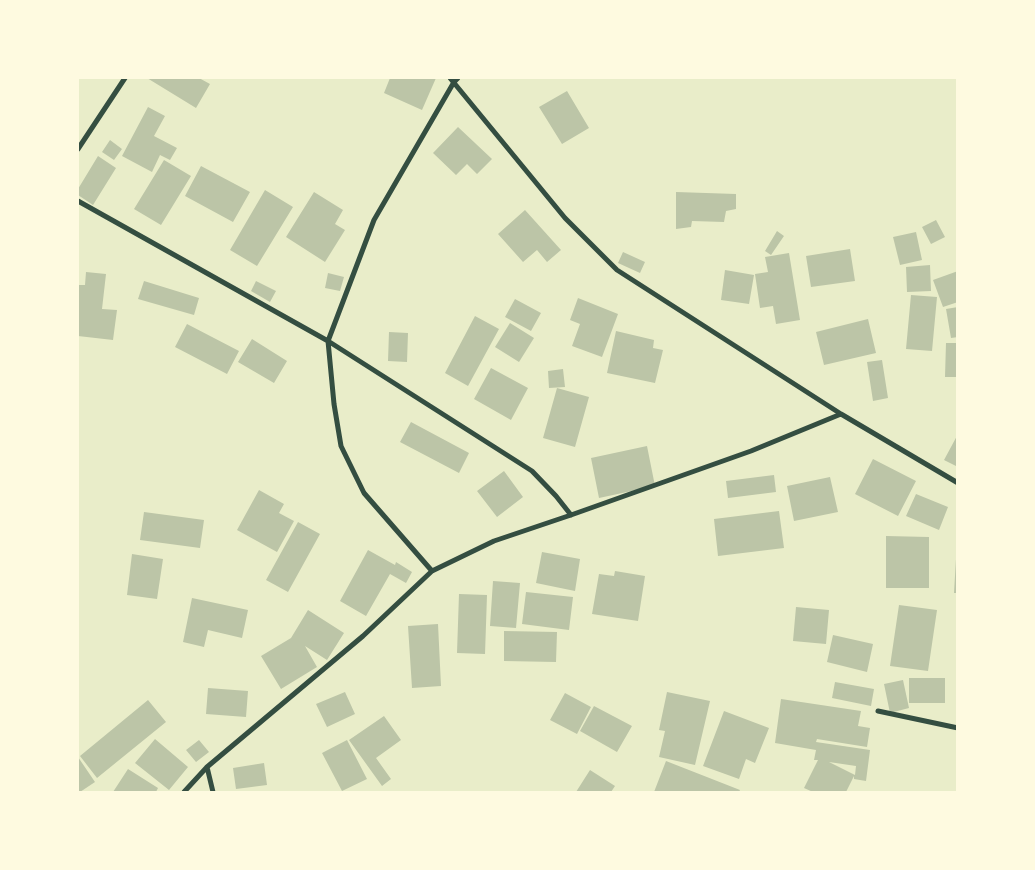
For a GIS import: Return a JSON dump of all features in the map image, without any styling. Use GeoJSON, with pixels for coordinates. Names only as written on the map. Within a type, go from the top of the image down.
{"type":"FeatureCollection","features":[{"type":"Feature","properties":{"kind":"street"},"geometry":{"type":"LineString","coordinates":[[78,149],[125,78]]}},
{"type":"Feature","properties":{"kind":"street"},"geometry":{"type":"LineString","coordinates":[[432,571],[364,493],[341,446],[334,404],[328,341],[374,220],[454,79],[565,218],[617,270],[841,414],[958,483]]}},
{"type":"Feature","properties":{"kind":"street"},"geometry":{"type":"LineString","coordinates":[[78,201],[328,341],[532,471],[571,515]]}},
{"type":"Feature","properties":{"kind":"street"},"geometry":{"type":"LineString","coordinates":[[184,792],[207,767],[363,636],[432,571],[494,541],[751,451],[841,414]]}},
{"type":"Feature","properties":{"kind":"street"},"geometry":{"type":"LineString","coordinates":[[878,711],[958,728]]}},
{"type":"Feature","properties":{"kind":"street"},"geometry":{"type":"LineString","coordinates":[[207,767],[213,792]]}},
{"type":"Feature","properties":{"kind":"building"},"geometry":{"type":"Polygon","coordinates":[[[147,78],[199,78],[210,84],[196,108],[147,78]]]}},
{"type":"Feature","properties":{"kind":"building"},"geometry":{"type":"Polygon","coordinates":[[[390,78],[436,78],[422,110],[384,93],[390,78]]]}},
{"type":"Feature","properties":{"kind":"building"},"geometry":{"type":"Polygon","coordinates":[[[567,91],[589,128],[562,144],[539,107],[567,91]]]}},
{"type":"Feature","properties":{"kind":"building"},"geometry":{"type":"Polygon","coordinates":[[[148,107],[165,116],[154,136],[177,148],[170,160],[160,155],[152,172],[122,156],[148,107]]]}},
{"type":"Feature","properties":{"kind":"building"},"geometry":{"type":"Polygon","coordinates":[[[458,127],[492,159],[477,174],[467,164],[456,175],[433,153],[458,127]]]}},
{"type":"Feature","properties":{"kind":"building"},"geometry":{"type":"Polygon","coordinates":[[[110,140],[122,149],[114,160],[102,152],[110,140]]]}},
{"type":"Feature","properties":{"kind":"building"},"geometry":{"type":"Polygon","coordinates":[[[98,156],[116,168],[93,205],[78,195],[78,189],[98,156]]]}},
{"type":"Feature","properties":{"kind":"building"},"geometry":{"type":"Polygon","coordinates":[[[164,160],[191,176],[161,225],[134,209],[164,160]]]}},
{"type":"Feature","properties":{"kind":"building"},"geometry":{"type":"Polygon","coordinates":[[[201,166],[250,192],[233,222],[185,196],[201,166]]]}},
{"type":"Feature","properties":{"kind":"building"},"geometry":{"type":"Polygon","coordinates":[[[265,190],[293,207],[257,266],[230,250],[265,190]]]}},
{"type":"Feature","properties":{"kind":"building"},"geometry":{"type":"Polygon","coordinates":[[[314,192],[343,210],[335,224],[345,230],[325,262],[286,237],[314,192]]]}},
{"type":"Feature","properties":{"kind":"building"},"geometry":{"type":"Polygon","coordinates":[[[676,192],[736,194],[736,209],[726,211],[724,222],[692,221],[691,227],[676,229],[676,192]]]}},
{"type":"Feature","properties":{"kind":"building"},"geometry":{"type":"Polygon","coordinates":[[[525,210],[561,250],[547,262],[537,250],[523,262],[498,234],[525,210]]]}},
{"type":"Feature","properties":{"kind":"building"},"geometry":{"type":"Polygon","coordinates":[[[936,220],[945,237],[931,244],[922,227],[936,220]]]}},
{"type":"Feature","properties":{"kind":"building"},"geometry":{"type":"Polygon","coordinates":[[[777,231],[784,236],[771,255],[765,251],[777,231]]]}},
{"type":"Feature","properties":{"kind":"building"},"geometry":{"type":"Polygon","coordinates":[[[916,232],[922,260],[900,265],[893,237],[916,232]]]}},
{"type":"Feature","properties":{"kind":"building"},"geometry":{"type":"Polygon","coordinates":[[[850,249],[855,281],[811,287],[806,256],[850,249]]]}},
{"type":"Feature","properties":{"kind":"building"},"geometry":{"type":"Polygon","coordinates":[[[623,252],[645,262],[640,273],[618,263],[623,252]]]}},
{"type":"Feature","properties":{"kind":"building"},"geometry":{"type":"Polygon","coordinates":[[[789,253],[800,320],[776,324],[773,306],[760,308],[755,274],[768,272],[765,257],[789,253]]]}},
{"type":"Feature","properties":{"kind":"building"},"geometry":{"type":"Polygon","coordinates":[[[930,265],[931,291],[907,292],[906,267],[930,265]]]}},
{"type":"Feature","properties":{"kind":"building"},"geometry":{"type":"Polygon","coordinates":[[[725,270],[754,275],[749,304],[721,300],[725,270]]]}},
{"type":"Feature","properties":{"kind":"building"},"geometry":{"type":"Polygon","coordinates":[[[958,271],[958,302],[943,307],[933,280],[958,271]]]}},
{"type":"Feature","properties":{"kind":"building"},"geometry":{"type":"Polygon","coordinates":[[[86,272],[106,274],[102,309],[117,310],[113,340],[78,336],[78,285],[85,285],[86,272]]]}},
{"type":"Feature","properties":{"kind":"building"},"geometry":{"type":"Polygon","coordinates":[[[328,273],[344,277],[340,291],[325,288],[328,273]]]}},
{"type":"Feature","properties":{"kind":"building"},"geometry":{"type":"Polygon","coordinates":[[[144,281],[199,298],[194,315],[138,299],[144,281]]]}},
{"type":"Feature","properties":{"kind":"building"},"geometry":{"type":"Polygon","coordinates":[[[256,281],[276,291],[270,302],[251,291],[256,281]]]}},
{"type":"Feature","properties":{"kind":"building"},"geometry":{"type":"Polygon","coordinates":[[[911,295],[937,297],[932,351],[906,349],[911,295]]]}},
{"type":"Feature","properties":{"kind":"building"},"geometry":{"type":"Polygon","coordinates":[[[578,298],[618,314],[602,357],[572,346],[580,324],[570,320],[578,298]]]}},
{"type":"Feature","properties":{"kind":"building"},"geometry":{"type":"Polygon","coordinates":[[[515,299],[541,313],[531,331],[505,317],[515,299]]]}},
{"type":"Feature","properties":{"kind":"building"},"geometry":{"type":"Polygon","coordinates":[[[958,307],[958,337],[951,338],[946,309],[958,307]]]}},
{"type":"Feature","properties":{"kind":"building"},"geometry":{"type":"Polygon","coordinates":[[[475,316],[499,329],[468,386],[445,373],[475,316]]]}},
{"type":"Feature","properties":{"kind":"building"},"geometry":{"type":"Polygon","coordinates":[[[868,319],[876,353],[824,365],[816,332],[868,319]]]}},
{"type":"Feature","properties":{"kind":"building"},"geometry":{"type":"Polygon","coordinates":[[[510,323],[534,338],[519,362],[495,347],[510,323]]]}},
{"type":"Feature","properties":{"kind":"building"},"geometry":{"type":"Polygon","coordinates":[[[187,324],[239,351],[227,374],[175,347],[187,324]]]}},
{"type":"Feature","properties":{"kind":"building"},"geometry":{"type":"Polygon","coordinates":[[[616,331],[654,340],[653,348],[663,350],[655,383],[607,373],[616,331]]]}},
{"type":"Feature","properties":{"kind":"building"},"geometry":{"type":"Polygon","coordinates":[[[389,332],[408,333],[407,362],[388,361],[389,332]]]}},
{"type":"Feature","properties":{"kind":"building"},"geometry":{"type":"Polygon","coordinates":[[[252,339],[287,361],[274,383],[238,362],[252,339]]]}},
{"type":"Feature","properties":{"kind":"building"},"geometry":{"type":"Polygon","coordinates":[[[946,343],[958,343],[958,377],[945,377],[946,343]]]}},
{"type":"Feature","properties":{"kind":"building"},"geometry":{"type":"Polygon","coordinates":[[[882,360],[888,398],[873,401],[867,362],[882,360]]]}},
{"type":"Feature","properties":{"kind":"building"},"geometry":{"type":"Polygon","coordinates":[[[491,368],[528,388],[511,420],[474,399],[491,368]]]}},
{"type":"Feature","properties":{"kind":"building"},"geometry":{"type":"Polygon","coordinates":[[[563,369],[565,387],[549,388],[548,371],[563,369]]]}},
{"type":"Feature","properties":{"kind":"building"},"geometry":{"type":"Polygon","coordinates":[[[557,388],[589,397],[575,447],[543,438],[557,388]]]}},
{"type":"Feature","properties":{"kind":"building"},"geometry":{"type":"Polygon","coordinates":[[[411,422],[469,453],[459,473],[400,442],[411,422]]]}},
{"type":"Feature","properties":{"kind":"building"},"geometry":{"type":"Polygon","coordinates":[[[958,434],[958,467],[944,460],[958,434]]]}},
{"type":"Feature","properties":{"kind":"building"},"geometry":{"type":"Polygon","coordinates":[[[647,446],[655,486],[599,498],[591,458],[647,446]]]}},
{"type":"Feature","properties":{"kind":"building"},"geometry":{"type":"Polygon","coordinates":[[[873,459],[916,481],[898,516],[855,494],[873,459]]]}},
{"type":"Feature","properties":{"kind":"building"},"geometry":{"type":"Polygon","coordinates":[[[504,471],[523,497],[497,517],[477,491],[504,471]]]}},
{"type":"Feature","properties":{"kind":"building"},"geometry":{"type":"Polygon","coordinates":[[[774,475],[776,492],[728,498],[726,481],[774,475]]]}},
{"type":"Feature","properties":{"kind":"building"},"geometry":{"type":"Polygon","coordinates":[[[830,477],[838,512],[794,521],[787,486],[830,477]]]}},
{"type":"Feature","properties":{"kind":"building"},"geometry":{"type":"Polygon","coordinates":[[[259,490],[284,504],[279,513],[294,521],[277,552],[237,530],[259,490]]]}},
{"type":"Feature","properties":{"kind":"building"},"geometry":{"type":"Polygon","coordinates":[[[916,494],[948,507],[939,530],[906,516],[916,494]]]}},
{"type":"Feature","properties":{"kind":"building"},"geometry":{"type":"Polygon","coordinates":[[[779,511],[784,548],[718,556],[714,519],[779,511]]]}},
{"type":"Feature","properties":{"kind":"building"},"geometry":{"type":"Polygon","coordinates":[[[144,512],[204,520],[200,548],[140,540],[144,512]]]}},
{"type":"Feature","properties":{"kind":"building"},"geometry":{"type":"Polygon","coordinates":[[[298,522],[320,534],[288,592],[266,580],[298,522]]]}},
{"type":"Feature","properties":{"kind":"building"},"geometry":{"type":"Polygon","coordinates":[[[886,536],[929,537],[929,588],[886,588],[886,536]]]}},
{"type":"Feature","properties":{"kind":"building"},"geometry":{"type":"Polygon","coordinates":[[[368,550],[395,565],[396,562],[412,572],[406,583],[390,574],[366,616],[340,601],[368,550]]]}},
{"type":"Feature","properties":{"kind":"building"},"geometry":{"type":"Polygon","coordinates":[[[542,552],[580,559],[575,591],[536,583],[542,552]]]}},
{"type":"Feature","properties":{"kind":"building"},"geometry":{"type":"Polygon","coordinates":[[[132,554],[163,559],[157,599],[127,595],[132,554]]]}},
{"type":"Feature","properties":{"kind":"building"},"geometry":{"type":"Polygon","coordinates":[[[956,559],[958,559],[958,593],[954,593],[956,559]]]}},
{"type":"Feature","properties":{"kind":"building"},"geometry":{"type":"Polygon","coordinates":[[[615,571],[645,576],[638,621],[592,614],[599,574],[614,576],[615,571]]]}},
{"type":"Feature","properties":{"kind":"building"},"geometry":{"type":"Polygon","coordinates":[[[493,581],[520,583],[516,628],[490,626],[493,581]]]}},
{"type":"Feature","properties":{"kind":"building"},"geometry":{"type":"Polygon","coordinates":[[[526,592],[573,597],[569,630],[522,624],[526,592]]]}},
{"type":"Feature","properties":{"kind":"building"},"geometry":{"type":"Polygon","coordinates":[[[459,594],[487,595],[485,654],[457,653],[459,594]]]}},
{"type":"Feature","properties":{"kind":"building"},"geometry":{"type":"Polygon","coordinates":[[[192,598],[248,610],[242,638],[208,630],[204,647],[183,642],[192,598]]]}},
{"type":"Feature","properties":{"kind":"building"},"geometry":{"type":"Polygon","coordinates":[[[899,605],[937,610],[928,671],[890,666],[899,605]]]}},
{"type":"Feature","properties":{"kind":"building"},"geometry":{"type":"Polygon","coordinates":[[[796,607],[829,610],[826,644],[793,641],[796,607]]]}},
{"type":"Feature","properties":{"kind":"building"},"geometry":{"type":"Polygon","coordinates":[[[308,610],[344,633],[327,660],[305,646],[317,667],[281,689],[261,656],[291,638],[308,610]]]}},
{"type":"Feature","properties":{"kind":"building"},"geometry":{"type":"Polygon","coordinates":[[[438,624],[441,686],[412,688],[408,626],[438,624]]]}},
{"type":"Feature","properties":{"kind":"building"},"geometry":{"type":"Polygon","coordinates":[[[504,631],[557,632],[556,662],[504,661],[504,631]]]}},
{"type":"Feature","properties":{"kind":"building"},"geometry":{"type":"Polygon","coordinates":[[[833,635],[873,644],[867,672],[827,662],[833,635]]]}},
{"type":"Feature","properties":{"kind":"building"},"geometry":{"type":"Polygon","coordinates":[[[909,678],[945,678],[945,703],[909,703],[909,678]]]}},
{"type":"Feature","properties":{"kind":"building"},"geometry":{"type":"Polygon","coordinates":[[[903,680],[909,708],[890,713],[884,684],[903,680]]]}},
{"type":"Feature","properties":{"kind":"building"},"geometry":{"type":"Polygon","coordinates":[[[835,682],[874,689],[871,706],[832,698],[835,682]]]}},
{"type":"Feature","properties":{"kind":"building"},"geometry":{"type":"Polygon","coordinates":[[[208,688],[248,691],[246,717],[206,714],[208,688]]]}},
{"type":"Feature","properties":{"kind":"building"},"geometry":{"type":"Polygon","coordinates":[[[345,692],[355,714],[327,727],[316,704],[345,692]]]}},
{"type":"Feature","properties":{"kind":"building"},"geometry":{"type":"Polygon","coordinates":[[[667,692],[710,701],[695,765],[659,757],[665,731],[659,730],[667,692]]]}},
{"type":"Feature","properties":{"kind":"building"},"geometry":{"type":"Polygon","coordinates":[[[565,693],[591,707],[577,734],[550,720],[565,693]]]}},
{"type":"Feature","properties":{"kind":"building"},"geometry":{"type":"Polygon","coordinates":[[[781,699],[861,711],[858,726],[870,728],[867,747],[817,739],[816,742],[870,750],[866,781],[854,779],[854,776],[846,792],[813,792],[804,788],[818,760],[814,760],[816,750],[775,743],[781,699]],[[829,762],[855,775],[856,766],[829,762]]]}},
{"type":"Feature","properties":{"kind":"building"},"geometry":{"type":"Polygon","coordinates":[[[148,700],[166,722],[97,778],[80,756],[148,700]]]}},
{"type":"Feature","properties":{"kind":"building"},"geometry":{"type":"Polygon","coordinates":[[[594,706],[632,726],[617,752],[580,731],[594,706]]]}},
{"type":"Feature","properties":{"kind":"building"},"geometry":{"type":"Polygon","coordinates":[[[724,711],[769,728],[755,763],[746,759],[739,779],[703,766],[724,711]]]}},
{"type":"Feature","properties":{"kind":"building"},"geometry":{"type":"Polygon","coordinates":[[[384,716],[401,740],[376,758],[391,779],[382,786],[349,740],[384,716]]]}},
{"type":"Feature","properties":{"kind":"building"},"geometry":{"type":"Polygon","coordinates":[[[155,739],[188,767],[169,790],[135,763],[155,739]]]}},
{"type":"Feature","properties":{"kind":"building"},"geometry":{"type":"Polygon","coordinates":[[[199,740],[209,752],[196,762],[186,750],[199,740]]]}},
{"type":"Feature","properties":{"kind":"building"},"geometry":{"type":"Polygon","coordinates":[[[347,740],[367,779],[342,791],[322,753],[347,740]]]}},
{"type":"Feature","properties":{"kind":"building"},"geometry":{"type":"Polygon","coordinates":[[[78,757],[95,782],[80,792],[78,792],[78,757]]]}},
{"type":"Feature","properties":{"kind":"building"},"geometry":{"type":"Polygon","coordinates":[[[666,761],[740,790],[739,792],[654,792],[666,761]]]}},
{"type":"Feature","properties":{"kind":"building"},"geometry":{"type":"Polygon","coordinates":[[[264,763],[267,785],[236,789],[233,768],[264,763]]]}},
{"type":"Feature","properties":{"kind":"building"},"geometry":{"type":"Polygon","coordinates":[[[128,769],[158,788],[156,792],[113,792],[128,769]]]}},
{"type":"Feature","properties":{"kind":"building"},"geometry":{"type":"Polygon","coordinates":[[[590,770],[615,786],[611,792],[576,792],[590,770]]]}}]}
